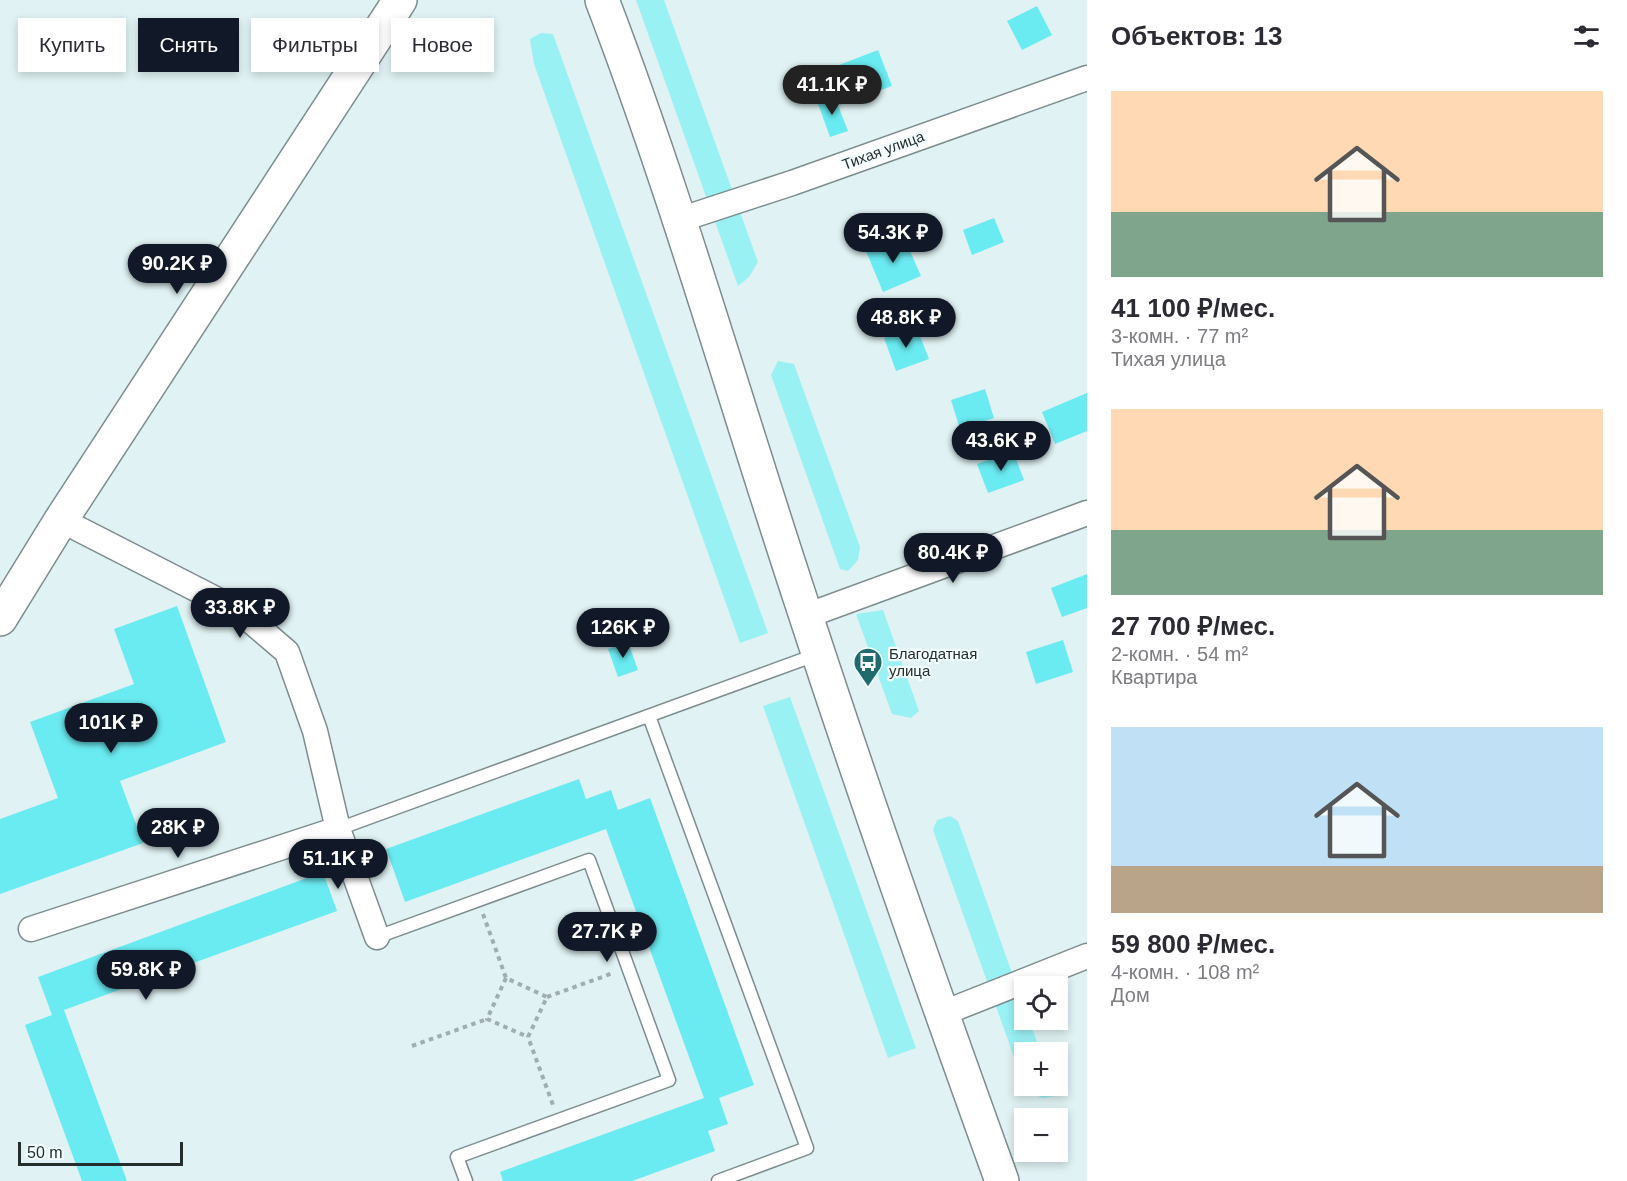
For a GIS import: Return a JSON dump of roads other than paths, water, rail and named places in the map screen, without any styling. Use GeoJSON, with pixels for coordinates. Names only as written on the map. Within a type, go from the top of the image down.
{"type":"FeatureCollection","features":[{"type":"Feature","properties":{"kind":"street"},"geometry":{"type":"LineString","coordinates":[[0,620],[61,520],[399,0]]}},
{"type":"Feature","properties":{"kind":"street"},"geometry":{"type":"LineString","coordinates":[[602,0],[679,220],[806,616],[941,1014],[1002,1181]]}},
{"type":"Feature","properties":{"kind":"street","name":"Тихая улица"},"geometry":{"type":"LineString","coordinates":[[679,220],[792,183],[1087,78]]}},
{"type":"Feature","properties":{"kind":"street"},"geometry":{"type":"LineString","coordinates":[[806,616],[1087,513]]}},
{"type":"Feature","properties":{"kind":"street"},"geometry":{"type":"LineString","coordinates":[[61,520],[239,611],[287,652],[315,731],[338,829],[377,937]]}},
{"type":"Feature","properties":{"kind":"street"},"geometry":{"type":"LineString","coordinates":[[31,929],[338,829]]}},
{"type":"Feature","properties":{"kind":"street"},"geometry":{"type":"LineString","coordinates":[[941,1014],[1087,956]]}},
{"type":"Feature","properties":{"kind":"lane"},"geometry":{"type":"LineString","coordinates":[[338,829],[819,654]]}},
{"type":"Feature","properties":{"kind":"lane"},"geometry":{"type":"LineString","coordinates":[[649,716],[807,1148],[718,1181]]}},
{"type":"Feature","properties":{"kind":"lane"},"geometry":{"type":"LineString","coordinates":[[377,937],[589,860],[669,1080],[457,1157],[466,1181]]}},
{"type":"Feature","properties":{"kind":"place","name":"Благодатная улица"},"geometry":{"type":"Point","coordinates":[868,688]}}]}
